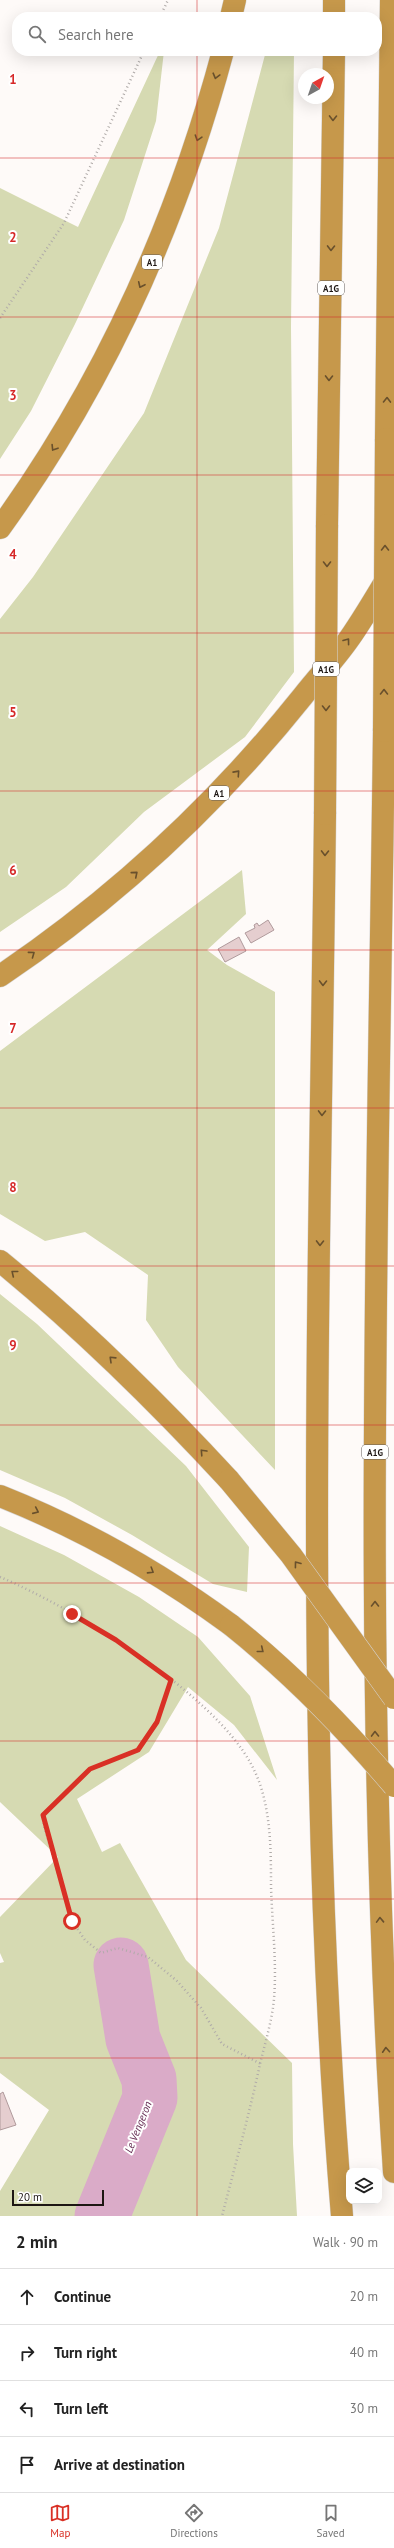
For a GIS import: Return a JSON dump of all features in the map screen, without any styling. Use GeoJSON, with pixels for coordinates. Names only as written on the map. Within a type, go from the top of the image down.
{"type":"FeatureCollection","features":[{"type":"Feature","properties":{"kind":"highway"},"geometry":{"type":"LineString","coordinates":[[232,12],[235,0]]}},
{"type":"Feature","properties":{"kind":"highway"},"geometry":{"type":"LineString","coordinates":[[334,0],[334,12]]}},
{"type":"Feature","properties":{"kind":"highway","name":"A1G"},"geometry":{"type":"LineString","coordinates":[[391,0],[384,731],[375,1383],[375,1720],[385,2040],[394,2172]]}},
{"type":"Feature","properties":{"kind":"highway","name":"A1"},"geometry":{"type":"LineString","coordinates":[[0,528],[32,484],[74,415],[114,342],[152,263],[183,183],[221,56]]}},
{"type":"Feature","properties":{"kind":"highway","name":"A1G"},"geometry":{"type":"LineString","coordinates":[[334,56],[327,525],[319,1368],[319,1717],[330,2044],[342,2216]]}},
{"type":"Feature","properties":{"kind":"highway","name":"A1"},"geometry":{"type":"LineString","coordinates":[[0,976],[94,908],[157,855],[216,797],[272,734],[349,639],[394,568]]}},
{"type":"Feature","properties":{"kind":"highway"},"geometry":{"type":"LineString","coordinates":[[0,1261],[87,1335],[136,1382],[229,1480],[291,1555],[394,1698]]}},
{"type":"Feature","properties":{"kind":"highway"},"geometry":{"type":"LineString","coordinates":[[0,1496],[107,1545],[167,1580],[231,1625],[303,1688],[365,1751],[394,1786]]}},
{"type":"Feature","properties":{"kind":"path"},"geometry":{"type":"LineString","coordinates":[[162,12],[168,0]]}},
{"type":"Feature","properties":{"kind":"path"},"geometry":{"type":"LineString","coordinates":[[0,318],[64,223],[142,56]]}},
{"type":"Feature","properties":{"kind":"path"},"geometry":{"type":"LineString","coordinates":[[0,1577],[116,1640],[171,1680],[206,1709],[243,1751],[252,1765],[266,1810],[271,1857],[274,1999],[260,2064],[222,2216]]}},
{"type":"Feature","properties":{"kind":"path"},"geometry":{"type":"LineString","coordinates":[[171,1680],[157,1722],[138,1750],[90,1769],[43,1815],[44,1826],[72,1921],[85,1940],[101,1953],[118,1948],[148,1957],[177,1980],[201,2008],[222,2044],[260,2064]]}},
{"type":"Feature","properties":{"kind":"green space"},"geometry":{"type":"Polygon","coordinates":[[[158,56],[163,56],[156,121],[124,220],[75,324],[31,411],[0,459],[0,188],[78,227],[158,56]]]}},
{"type":"Feature","properties":{"kind":"green space"},"geometry":{"type":"Polygon","coordinates":[[[265,56],[294,56],[291,327],[294,672],[245,737],[144,812],[66,887],[0,932],[0,619],[33,577],[144,413],[219,228],[265,56]]]}},
{"type":"Feature","properties":{"kind":"green space"},"geometry":{"type":"Polygon","coordinates":[[[242,870],[246,914],[207,950],[227,965],[275,992],[275,1470],[178,1367],[146,1320],[148,1275],[85,1232],[45,1241],[0,1214],[0,1051],[242,870]]]}},
{"type":"Feature","properties":{"kind":"green space"},"geometry":{"type":"Polygon","coordinates":[[[0,1294],[37,1324],[186,1466],[249,1547],[247,1592],[213,1584],[132,1535],[65,1498],[0,1470],[0,1294]]]}},
{"type":"Feature","properties":{"kind":"green space"},"geometry":{"type":"Polygon","coordinates":[[[0,1526],[64,1555],[139,1597],[198,1637],[250,1696],[277,1780],[234,1725],[188,1687],[149,1752],[77,1799],[102,1852],[120,1843],[186,1960],[292,2063],[293,2144],[297,2216],[0,2216],[0,2191],[49,2110],[0,2073],[0,1963],[4,1962],[0,1953],[0,1917],[58,1857],[0,1802],[0,1526]]]}},
{"type":"Feature","properties":{"kind":"building"},"geometry":{"type":"Polygon","coordinates":[[[268,920],[274,930],[251,943],[245,933],[255,928],[254,925],[257,923],[259,926],[268,920]]]}},
{"type":"Feature","properties":{"kind":"building"},"geometry":{"type":"Polygon","coordinates":[[[239,937],[246,951],[225,962],[218,949],[239,937]]]}},
{"type":"Feature","properties":{"kind":"building"},"geometry":{"type":"Polygon","coordinates":[[[3,2092],[16,2125],[0,2130],[0,2094],[3,2092]]]}},
{"type":"Feature","properties":{"kind":"waterway","name":"Le Vengeron"},"geometry":{"type":"LineString","coordinates":[[102,2216],[150,2098],[149,2079],[133,2039],[121,1965]]}},
{"type":"Feature","properties":{"kind":"route"},"geometry":{"type":"LineString","coordinates":[[72,1614],[116,1640],[171,1680],[157,1722],[138,1750],[90,1769],[61,1794],[43,1815],[44,1826],[72,1921]]}}]}
